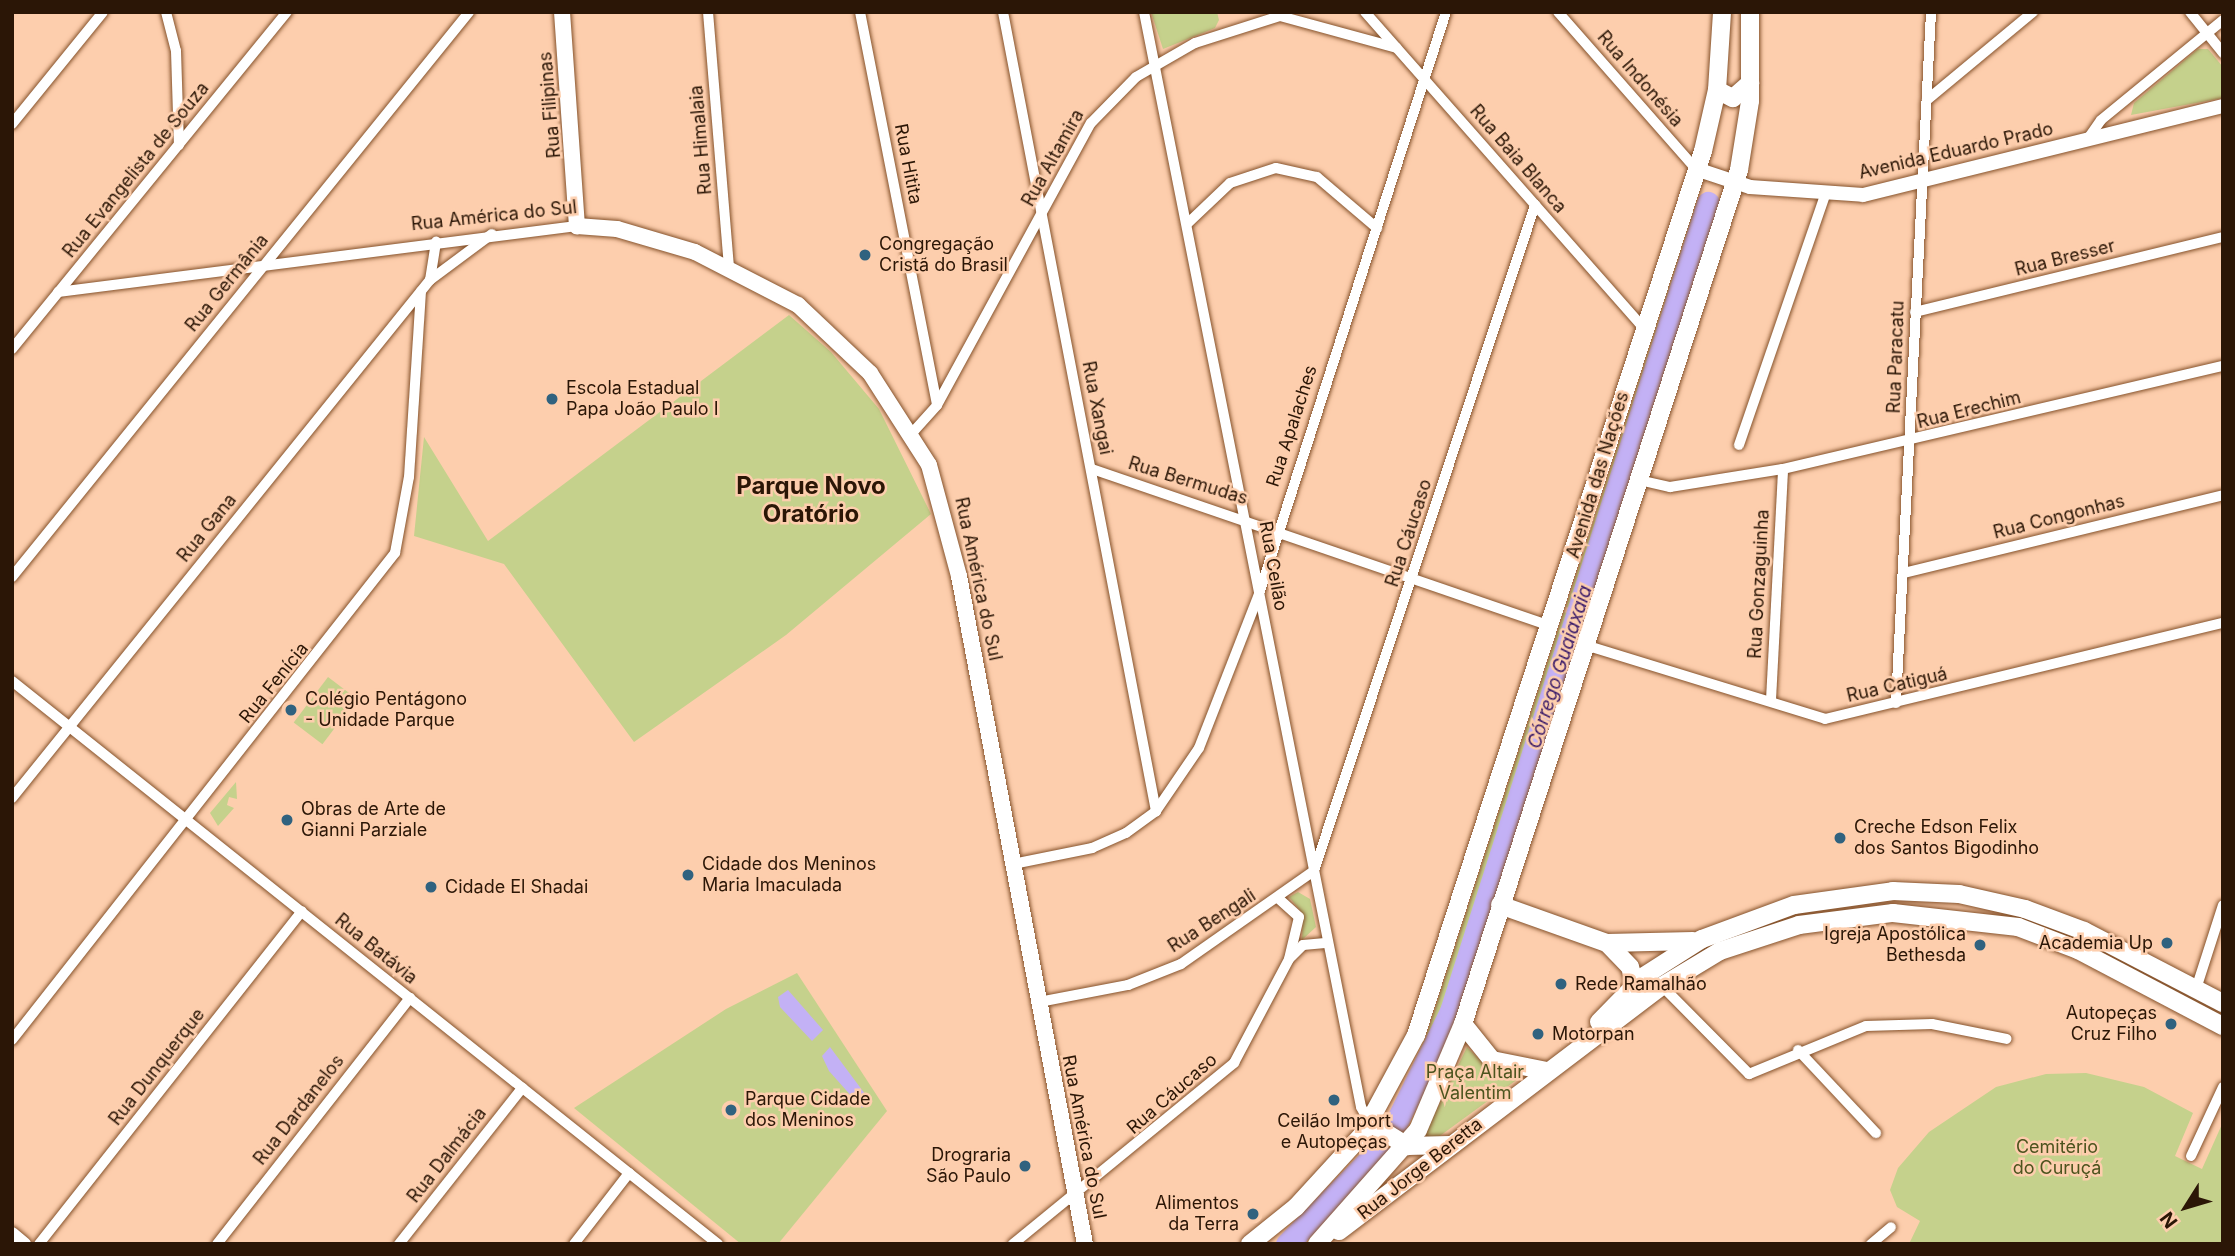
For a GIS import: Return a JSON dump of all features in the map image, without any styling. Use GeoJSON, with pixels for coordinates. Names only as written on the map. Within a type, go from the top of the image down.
{"type":"FeatureCollection","features":[{"type":"Feature","properties":{"kind":"main road","name":"Rua Filipinas"},"geometry":{"type":"LineString","coordinates":[[562,12],[577,195],[577,226]]}},
{"type":"Feature","properties":{"kind":"main road","name":"Avenida das Nações"},"geometry":{"type":"LineString","coordinates":[[1250,1244],[1323,1180],[1370,1123],[1416,1035],[1551,626],[1696,169],[1717,90],[1723,12]]}},
{"type":"Feature","properties":{"kind":"main road"},"geometry":{"type":"LineString","coordinates":[[1320,1244],[1406,1146],[1429,1109],[1463,1024],[1735,184],[1750,83],[1750,12]]}},
{"type":"Feature","properties":{"kind":"main road"},"geometry":{"type":"LineString","coordinates":[[1717,90],[1732,98],[1750,83]]}},
{"type":"Feature","properties":{"kind":"main road"},"geometry":{"type":"LineString","coordinates":[[577,195],[600,226]]}},
{"type":"Feature","properties":{"kind":"main road","name":"Rua América do Sul"},"geometry":{"type":"LineString","coordinates":[[577,226],[600,226],[729,265],[824,326],[913,432],[944,506],[1084,1244]]}},
{"type":"Feature","properties":{"kind":"main road","name":"Rua Jorge Beretta"},"geometry":{"type":"LineString","coordinates":[[1583,1041],[1636,982],[1702,939],[1827,898],[1959,894],[2057,920],[2223,1003]]}},
{"type":"Feature","properties":{"kind":"main road"},"geometry":{"type":"LineString","coordinates":[[1500,905],[1607,943],[1702,939]]}},
{"type":"Feature","properties":{"kind":"main road","name":"Rua Jorge Beretta"},"geometry":{"type":"LineString","coordinates":[[1320,1244],[1583,1041],[1662,986],[1720,951],[1769,933],[1861,915],[1925,913],[2049,938],[2223,1026]]}},
{"type":"Feature","properties":{"kind":"main road"},"geometry":{"type":"LineString","coordinates":[[1607,943],[1636,982]]}},
{"type":"Feature","properties":{"kind":"main road"},"geometry":{"type":"LineString","coordinates":[[1463,1024],[1492,1060],[1547,1071]]}},
{"type":"Feature","properties":{"kind":"main road"},"geometry":{"type":"LineString","coordinates":[[1370,1123],[1406,1146],[1450,1145]]}},
{"type":"Feature","properties":{"kind":"street"},"geometry":{"type":"LineString","coordinates":[[12,124],[103,12]]}},
{"type":"Feature","properties":{"kind":"street"},"geometry":{"type":"LineString","coordinates":[[166,12],[178,69],[179,145]]}},
{"type":"Feature","properties":{"kind":"street","name":"Rua Evangelista de Souza"},"geometry":{"type":"LineString","coordinates":[[12,349],[287,12]]}},
{"type":"Feature","properties":{"kind":"street","name":"Rua Germânia"},"geometry":{"type":"LineString","coordinates":[[12,577],[469,12]]}},
{"type":"Feature","properties":{"kind":"street","name":"Rua Himalaia"},"geometry":{"type":"LineString","coordinates":[[708,12],[729,265]]}},
{"type":"Feature","properties":{"kind":"street","name":"Rua Hitita"},"geometry":{"type":"LineString","coordinates":[[860,12],[937,405]]}},
{"type":"Feature","properties":{"kind":"street","name":"Rua Xangai"},"geometry":{"type":"LineString","coordinates":[[1003,12],[1156,811]]}},
{"type":"Feature","properties":{"kind":"street","name":"Rua Ceilão"},"geometry":{"type":"LineString","coordinates":[[1144,12],[1247,518],[1259,594],[1328,943],[1370,1123]]}},
{"type":"Feature","properties":{"kind":"street"},"geometry":{"type":"LineString","coordinates":[[1265,12],[1397,48]]}},
{"type":"Feature","properties":{"kind":"street","name":"Rua Baia Blanca"},"geometry":{"type":"LineString","coordinates":[[1365,12],[1644,328]]}},
{"type":"Feature","properties":{"kind":"street","name":"Rua Apalaches"},"geometry":{"type":"LineString","coordinates":[[1013,864],[1100,845],[1156,811],[1199,748],[1259,594],[1277,528],[1426,80],[1446,12]]}},
{"type":"Feature","properties":{"kind":"street","name":"Rua Indonésia"},"geometry":{"type":"LineString","coordinates":[[1558,12],[1696,169]]}},
{"type":"Feature","properties":{"kind":"street","name":"Rua Paracatu"},"geometry":{"type":"LineString","coordinates":[[1896,703],[1931,12]]}},
{"type":"Feature","properties":{"kind":"street"},"geometry":{"type":"LineString","coordinates":[[1927,100],[2033,12]]}},
{"type":"Feature","properties":{"kind":"street"},"geometry":{"type":"LineString","coordinates":[[2190,12],[2223,53]]}},
{"type":"Feature","properties":{"kind":"street","name":"Rua Altamira"},"geometry":{"type":"LineString","coordinates":[[913,432],[937,405],[1091,123],[1153,65],[1195,43],[1280,16]]}},
{"type":"Feature","properties":{"kind":"street"},"geometry":{"type":"LineString","coordinates":[[2087,140],[2101,120],[2223,20]]}},
{"type":"Feature","properties":{"kind":"street","name":"Avenida Eduardo Prado"},"geometry":{"type":"LineString","coordinates":[[1696,169],[1735,184],[1826,194],[1863,195],[2223,106]]}},
{"type":"Feature","properties":{"kind":"street"},"geometry":{"type":"LineString","coordinates":[[1187,223],[1230,183],[1276,168],[1317,177],[1377,228]]}},
{"type":"Feature","properties":{"kind":"street"},"geometry":{"type":"LineString","coordinates":[[1739,444],[1826,194]]}},
{"type":"Feature","properties":{"kind":"street","name":"Rua Cáucaso"},"geometry":{"type":"LineString","coordinates":[[1314,871],[1414,578],[1535,205]]}},
{"type":"Feature","properties":{"kind":"street","name":"Rua América do Sul"},"geometry":{"type":"LineString","coordinates":[[58,292],[436,241],[577,226]]}},
{"type":"Feature","properties":{"kind":"street","name":"Rua Gana"},"geometry":{"type":"LineString","coordinates":[[12,798],[430,280],[492,234]]}},
{"type":"Feature","properties":{"kind":"street","name":"Rua Bresser"},"geometry":{"type":"LineString","coordinates":[[1915,312],[2223,237]]}},
{"type":"Feature","properties":{"kind":"street"},"geometry":{"type":"LineString","coordinates":[[430,280],[436,241]]}},
{"type":"Feature","properties":{"kind":"street","name":"Rua Fenícia"},"geometry":{"type":"LineString","coordinates":[[12,1040],[395,553],[410,477],[421,291]]}},
{"type":"Feature","properties":{"kind":"street","name":"Rua Erechim"},"geometry":{"type":"LineString","coordinates":[[1639,480],[1670,487],[1783,469],[1910,443],[2223,366]]}},
{"type":"Feature","properties":{"kind":"street","name":"Rua Bermudas"},"geometry":{"type":"LineString","coordinates":[[1092,469],[1277,528],[1551,626]]}},
{"type":"Feature","properties":{"kind":"street","name":"Rua Gonzaguinha"},"geometry":{"type":"LineString","coordinates":[[1771,700],[1783,469]]}},
{"type":"Feature","properties":{"kind":"street","name":"Rua Congonhas"},"geometry":{"type":"LineString","coordinates":[[1904,573],[2223,495]]}},
{"type":"Feature","properties":{"kind":"street","name":"Rua Catiguá"},"geometry":{"type":"LineString","coordinates":[[1584,645],[1771,700],[1825,719],[2223,624]]}},
{"type":"Feature","properties":{"kind":"street","name":"Rua Batávia"},"geometry":{"type":"LineString","coordinates":[[12,681],[718,1244]]}},
{"type":"Feature","properties":{"kind":"street","name":"Rua Bengali"},"geometry":{"type":"LineString","coordinates":[[1040,1002],[1162,972],[1278,898],[1314,871]]}},
{"type":"Feature","properties":{"kind":"street","name":"Rua Cáucaso"},"geometry":{"type":"LineString","coordinates":[[1013,1244],[1076,1196],[1234,1063],[1289,959],[1299,917],[1278,898]]}},
{"type":"Feature","properties":{"kind":"street"},"geometry":{"type":"LineString","coordinates":[[2196,989],[2223,905]]}},
{"type":"Feature","properties":{"kind":"street","name":"Rua Dunquerque"},"geometry":{"type":"LineString","coordinates":[[39,1244],[302,911]]}},
{"type":"Feature","properties":{"kind":"street"},"geometry":{"type":"LineString","coordinates":[[1289,959],[1303,945],[1328,943]]}},
{"type":"Feature","properties":{"kind":"street"},"geometry":{"type":"LineString","coordinates":[[1662,986],[1745,1073],[1847,1031],[1902,1023],[2007,1040]]}},
{"type":"Feature","properties":{"kind":"street","name":"Rua Dardanelos"},"geometry":{"type":"LineString","coordinates":[[216,1244],[410,998]]}},
{"type":"Feature","properties":{"kind":"street"},"geometry":{"type":"LineString","coordinates":[[1798,1050],[1876,1133]]}},
{"type":"Feature","properties":{"kind":"street"},"geometry":{"type":"LineString","coordinates":[[2191,1156],[2223,1087]]}},
{"type":"Feature","properties":{"kind":"street","name":"Rua Dalmácia"},"geometry":{"type":"LineString","coordinates":[[399,1244],[522,1088]]}},
{"type":"Feature","properties":{"kind":"street"},"geometry":{"type":"LineString","coordinates":[[575,1244],[629,1173]]}},
{"type":"Feature","properties":{"kind":"street"},"geometry":{"type":"LineString","coordinates":[[1871,1244],[1891,1227]]}},
{"type":"Feature","properties":{"kind":"street"},"geometry":{"type":"LineString","coordinates":[[12,1234],[24,1244]]}},
{"type":"Feature","properties":{"kind":"green space"},"geometry":{"type":"Polygon","coordinates":[[[1151,12],[1217,12],[1219,20],[1215,28],[1163,49],[1151,12]]]}},
{"type":"Feature","properties":{"kind":"green space"},"geometry":{"type":"Polygon","coordinates":[[[2198,49],[2208,49],[2223,67],[2223,98],[2131,115],[2134,103],[2198,49]]]}},
{"type":"Feature","properties":{"kind":"green space"},"geometry":{"type":"Polygon","coordinates":[[[1697,202],[1691,250],[1575,610],[1566,607],[1697,202]]]}},
{"type":"Feature","properties":{"kind":"green space"},"geometry":{"type":"Polygon","coordinates":[[[789,315],[831,352],[879,409],[931,514],[786,635],[634,742],[504,564],[414,536],[424,437],[488,541],[789,315]]]}},
{"type":"Feature","properties":{"kind":"green space"},"geometry":{"type":"Polygon","coordinates":[[[1564,612],[1573,615],[1446,1009],[1395,1116],[1393,1108],[1426,1037],[1564,612]]]}},
{"type":"Feature","properties":{"kind":"green space"},"geometry":{"type":"Polygon","coordinates":[[[328,677],[357,699],[322,744],[294,723],[328,677]]]}},
{"type":"Feature","properties":{"kind":"green space"},"geometry":{"type":"Polygon","coordinates":[[[236,782],[237,799],[229,797],[227,805],[234,808],[218,826],[210,813],[236,782]]]}},
{"type":"Feature","properties":{"kind":"green space"},"geometry":{"type":"Polygon","coordinates":[[[1298,892],[1310,899],[1316,927],[1302,940],[1303,914],[1289,897],[1298,892]]]}},
{"type":"Feature","properties":{"kind":"green space","name":"Parque Cidade dos Meninos"},"geometry":{"type":"Polygon","coordinates":[[[797,973],[887,1111],[778,1244],[741,1244],[574,1108],[726,1009],[797,973]]]}},
{"type":"Feature","properties":{"kind":"green space","name":"Praça Altair Valentim"},"geometry":{"type":"Polygon","coordinates":[[[1467,1047],[1487,1067],[1522,1076],[1437,1138],[1423,1138],[1467,1047]]]}},
{"type":"Feature","properties":{"kind":"green space","name":"Cemitério do Curuçá"},"geometry":{"type":"Polygon","coordinates":[[[2086,1073],[2144,1087],[2193,1113],[2175,1156],[2202,1169],[2223,1122],[2223,1244],[1909,1244],[1920,1221],[1897,1207],[1890,1190],[1898,1168],[1929,1132],[1996,1087],[2046,1074],[2086,1073]]]}},
{"type":"Feature","properties":{"kind":"shaded area"},"geometry":{"type":"Polygon","coordinates":[[[788,990],[823,1030],[812,1041],[780,1007],[778,997],[788,990]]]}},
{"type":"Feature","properties":{"kind":"shaded area"},"geometry":{"type":"Polygon","coordinates":[[[830,1047],[865,1094],[869,1103],[862,1108],[829,1071],[822,1056],[830,1047]]]}},
{"type":"Feature","properties":{"kind":"waterway","name":"Córrego Guaiaxaia"},"geometry":{"type":"LineString","coordinates":[[1396,1123],[1451,1011],[1708,203]]}},
{"type":"Feature","properties":{"kind":"waterway","name":"Córrego Guaiaxaia"},"geometry":{"type":"LineString","coordinates":[[1287,1244],[1377,1152]]}},
{"type":"Feature","properties":{"kind":"place","name":"Congregação Cristã do Brasil"},"geometry":{"type":"Point","coordinates":[865,255]}},
{"type":"Feature","properties":{"kind":"place","name":"Escola Estadual Papa João Paulo I"},"geometry":{"type":"Point","coordinates":[552,399]}},
{"type":"Feature","properties":{"kind":"place","name":"Colégio Pentágono - Unidade Parque"},"geometry":{"type":"Point","coordinates":[291,710]}},
{"type":"Feature","properties":{"kind":"place","name":"Obras de Arte de Gianni Parziale"},"geometry":{"type":"Point","coordinates":[287,820]}},
{"type":"Feature","properties":{"kind":"place","name":"Creche Edson Felix dos Santos Bigodinho"},"geometry":{"type":"Point","coordinates":[1840,838]}},
{"type":"Feature","properties":{"kind":"place","name":"Cidade dos Meninos Maria Imaculada"},"geometry":{"type":"Point","coordinates":[688,875]}},
{"type":"Feature","properties":{"kind":"place","name":"Cidade El Shadai"},"geometry":{"type":"Point","coordinates":[431,887]}},
{"type":"Feature","properties":{"kind":"place","name":"Academia Up"},"geometry":{"type":"Point","coordinates":[2167,943]}},
{"type":"Feature","properties":{"kind":"place","name":"Igreja Apostólica Bethesda"},"geometry":{"type":"Point","coordinates":[1980,945]}},
{"type":"Feature","properties":{"kind":"place","name":"Rede Ramalhão"},"geometry":{"type":"Point","coordinates":[1561,984]}},
{"type":"Feature","properties":{"kind":"place","name":"Autopeças Cruz Filho"},"geometry":{"type":"Point","coordinates":[2171,1024]}},
{"type":"Feature","properties":{"kind":"place","name":"Motorpan"},"geometry":{"type":"Point","coordinates":[1538,1034]}},
{"type":"Feature","properties":{"kind":"place","name":"Ceilão Import e Autopeças"},"geometry":{"type":"Point","coordinates":[1334,1100]}},
{"type":"Feature","properties":{"kind":"place","name":"Parque Cidade dos Meninos"},"geometry":{"type":"Point","coordinates":[731,1110]}},
{"type":"Feature","properties":{"kind":"place","name":"Drograria São Paulo"},"geometry":{"type":"Point","coordinates":[1025,1166]}},
{"type":"Feature","properties":{"kind":"place","name":"Alimentos da Terra"},"geometry":{"type":"Point","coordinates":[1253,1214]}},
{"type":"Feature","properties":{"kind":"district","name":"Parque Novo Oratório"},"geometry":{"type":"Point","coordinates":[811,500]}}]}
